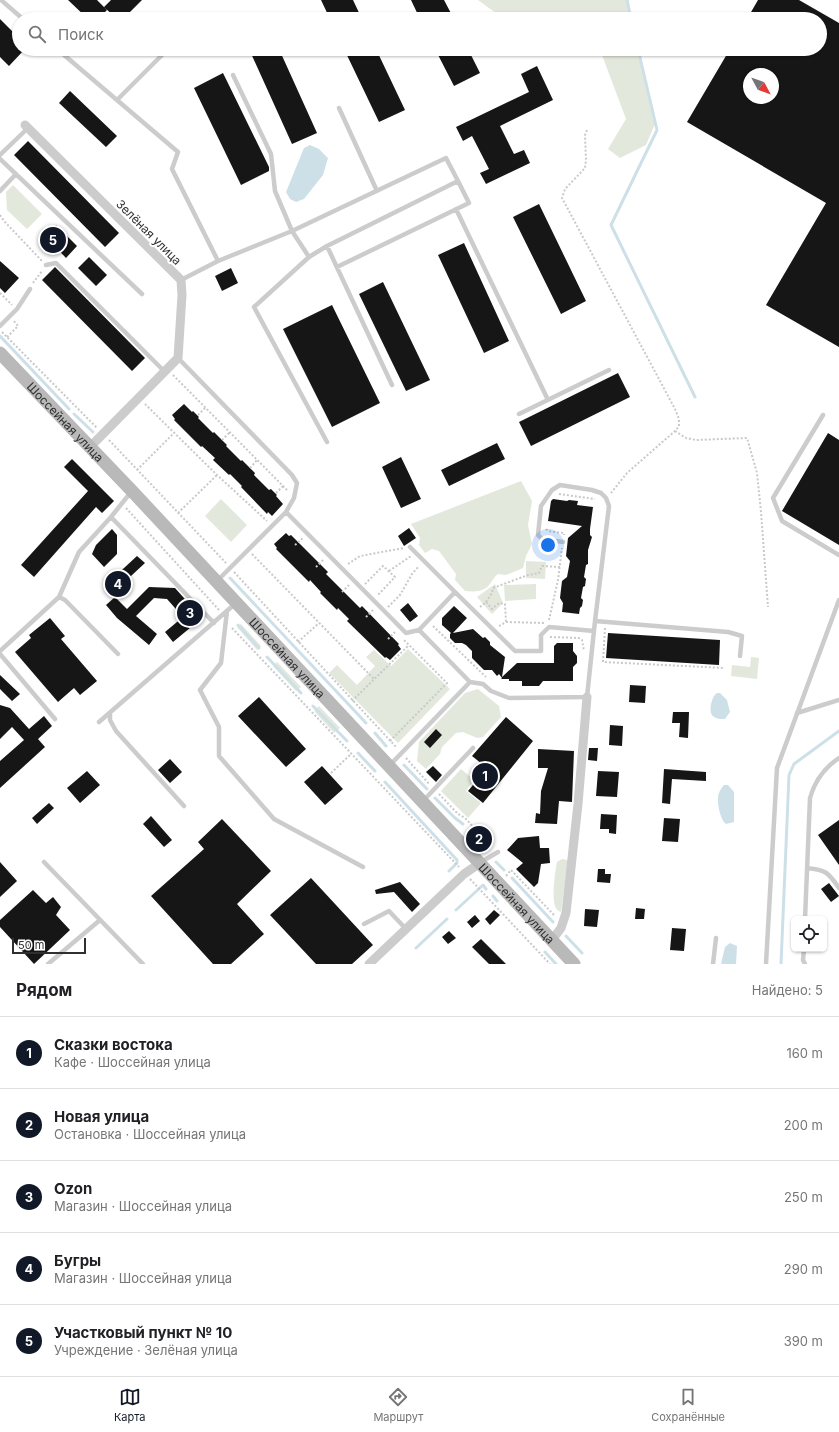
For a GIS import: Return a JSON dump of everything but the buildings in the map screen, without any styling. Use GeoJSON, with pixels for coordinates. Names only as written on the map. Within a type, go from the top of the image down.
{"type":"FeatureCollection","features":[{"type":"Feature","properties":{"kind":"main road","name":"Шоссейная улица"},"geometry":{"type":"LineString","coordinates":[[0,353],[132,491],[216,582],[231,607],[389,766],[574,964]]}},
{"type":"Feature","properties":{"kind":"street","name":"Зелёная улица"},"geometry":{"type":"LineString","coordinates":[[26,126],[182,280],[178,358]]}},
{"type":"Feature","properties":{"kind":"street"},"geometry":{"type":"LineString","coordinates":[[90,447],[178,358]]}},
{"type":"Feature","properties":{"kind":"street"},"geometry":{"type":"LineString","coordinates":[[552,940],[563,924],[566,913],[576,827],[587,697]]}},
{"type":"Feature","properties":{"kind":"street"},"geometry":{"type":"LineString","coordinates":[[369,964],[464,874],[480,863]]}},
{"type":"Feature","properties":{"kind":"lane"},"geometry":{"type":"LineString","coordinates":[[2,0],[15,12]]}},
{"type":"Feature","properties":{"kind":"lane"},"geometry":{"type":"LineString","coordinates":[[65,56],[178,152],[172,169],[218,261]]}},
{"type":"Feature","properties":{"kind":"lane"},"geometry":{"type":"LineString","coordinates":[[117,100],[161,56]]}},
{"type":"Feature","properties":{"kind":"lane"},"geometry":{"type":"LineString","coordinates":[[233,75],[271,154],[274,191],[292,231],[310,257]]}},
{"type":"Feature","properties":{"kind":"lane"},"geometry":{"type":"LineString","coordinates":[[339,108],[377,191]]}},
{"type":"Feature","properties":{"kind":"lane"},"geometry":{"type":"LineString","coordinates":[[0,155],[26,126]]}},
{"type":"Feature","properties":{"kind":"lane"},"geometry":{"type":"LineString","coordinates":[[182,280],[218,261],[292,231],[446,158],[469,203],[337,267]]}},
{"type":"Feature","properties":{"kind":"lane"},"geometry":{"type":"LineString","coordinates":[[0,159],[142,294]]}},
{"type":"Feature","properties":{"kind":"lane"},"geometry":{"type":"LineString","coordinates":[[0,191],[16,174]]}},
{"type":"Feature","properties":{"kind":"lane"},"geometry":{"type":"LineString","coordinates":[[327,442],[254,307],[310,257],[327,246],[458,181]]}},
{"type":"Feature","properties":{"kind":"lane"},"geometry":{"type":"LineString","coordinates":[[456,209],[548,400]]}},
{"type":"Feature","properties":{"kind":"lane"},"geometry":{"type":"LineString","coordinates":[[327,246],[392,385]]}},
{"type":"Feature","properties":{"kind":"lane"},"geometry":{"type":"LineString","coordinates":[[46,265],[56,263],[166,371]]}},
{"type":"Feature","properties":{"kind":"lane"},"geometry":{"type":"LineString","coordinates":[[0,326],[17,309],[30,289]]}},
{"type":"Feature","properties":{"kind":"lane"},"geometry":{"type":"LineString","coordinates":[[178,358],[292,475],[297,483],[294,498],[286,512],[216,582]]}},
{"type":"Feature","properties":{"kind":"lane"},"geometry":{"type":"LineString","coordinates":[[519,414],[609,370]]}},
{"type":"Feature","properties":{"kind":"lane"},"geometry":{"type":"LineString","coordinates":[[823,415],[773,498],[782,521],[839,555]]}},
{"type":"Feature","properties":{"kind":"lane"},"geometry":{"type":"LineString","coordinates":[[418,630],[470,682],[483,684],[491,691],[508,698],[587,697],[609,506],[606,498],[601,493],[592,490],[560,485],[552,490],[541,506],[538,535],[542,539],[563,542]]}},
{"type":"Feature","properties":{"kind":"lane"},"geometry":{"type":"LineString","coordinates":[[55,719],[0,653],[59,597],[79,552],[111,517],[132,491]]}},
{"type":"Feature","properties":{"kind":"lane"},"geometry":{"type":"LineString","coordinates":[[286,512],[406,633],[418,630],[455,592]]}},
{"type":"Feature","properties":{"kind":"lane"},"geometry":{"type":"LineString","coordinates":[[111,517],[214,623]]}},
{"type":"Feature","properties":{"kind":"lane"},"geometry":{"type":"LineString","coordinates":[[410,547],[515,651],[540,651],[541,635],[549,627],[594,631]]}},
{"type":"Feature","properties":{"kind":"lane"},"geometry":{"type":"LineString","coordinates":[[59,597],[65,600],[118,654]]}},
{"type":"Feature","properties":{"kind":"lane"},"geometry":{"type":"LineString","coordinates":[[766,964],[777,768],[839,600]]}},
{"type":"Feature","properties":{"kind":"lane"},"geometry":{"type":"LineString","coordinates":[[98,722],[231,607]]}},
{"type":"Feature","properties":{"kind":"lane"},"geometry":{"type":"LineString","coordinates":[[231,607],[226,619],[222,663],[200,690],[219,727],[219,756],[274,819],[363,867]]}},
{"type":"Feature","properties":{"kind":"lane"},"geometry":{"type":"LineString","coordinates":[[595,621],[728,632],[742,636],[740,656]]}},
{"type":"Feature","properties":{"kind":"lane"},"geometry":{"type":"LineString","coordinates":[[389,766],[470,682]]}},
{"type":"Feature","properties":{"kind":"lane"},"geometry":{"type":"LineString","coordinates":[[797,713],[839,700]]}},
{"type":"Feature","properties":{"kind":"lane"},"geometry":{"type":"LineString","coordinates":[[110,713],[110,720],[116,731],[184,806]]}},
{"type":"Feature","properties":{"kind":"lane"},"geometry":{"type":"LineString","coordinates":[[422,802],[435,790],[473,748]]}},
{"type":"Feature","properties":{"kind":"lane"},"geometry":{"type":"LineString","coordinates":[[805,916],[809,806],[812,790],[823,771],[839,758]]}},
{"type":"Feature","properties":{"kind":"lane"},"geometry":{"type":"LineString","coordinates":[[480,863],[498,852]]}},
{"type":"Feature","properties":{"kind":"lane"},"geometry":{"type":"LineString","coordinates":[[44,862],[143,964]]}},
{"type":"Feature","properties":{"kind":"lane"},"geometry":{"type":"LineString","coordinates":[[807,868],[821,869],[831,877],[839,888]]}},
{"type":"Feature","properties":{"kind":"lane"},"geometry":{"type":"LineString","coordinates":[[364,924],[389,911],[406,929]]}},
{"type":"Feature","properties":{"kind":"lane"},"geometry":{"type":"LineString","coordinates":[[48,964],[100,920]]}},
{"type":"Feature","properties":{"kind":"lane"},"geometry":{"type":"LineString","coordinates":[[713,964],[716,938]]}},
{"type":"Feature","properties":{"kind":"lane"},"geometry":{"type":"LineString","coordinates":[[804,952],[803,960],[805,964]]}},
{"type":"Feature","properties":{"kind":"path"},"geometry":{"type":"LineString","coordinates":[[587,130],[585,135],[585,168],[566,189],[562,198],[679,419],[679,426],[675,432],[627,473],[606,498]]}},
{"type":"Feature","properties":{"kind":"path"},"geometry":{"type":"LineString","coordinates":[[0,215],[46,265],[30,289]]}},
{"type":"Feature","properties":{"kind":"path"},"geometry":{"type":"LineString","coordinates":[[0,293],[21,314],[14,321],[18,326],[7,337]]}},
{"type":"Feature","properties":{"kind":"path"},"geometry":{"type":"LineString","coordinates":[[0,330],[103,434],[178,513],[435,790],[498,852]]}},
{"type":"Feature","properties":{"kind":"path"},"geometry":{"type":"LineString","coordinates":[[166,371],[183,384],[294,498]]}},
{"type":"Feature","properties":{"kind":"path"},"geometry":{"type":"LineString","coordinates":[[139,398],[217,475],[272,526]]}},
{"type":"Feature","properties":{"kind":"path"},"geometry":{"type":"LineString","coordinates":[[198,415],[205,408]]}},
{"type":"Feature","properties":{"kind":"path"},"geometry":{"type":"LineString","coordinates":[[137,470],[174,432]]}},
{"type":"Feature","properties":{"kind":"path"},"geometry":{"type":"LineString","coordinates":[[222,440],[230,432]]}},
{"type":"Feature","properties":{"kind":"path"},"geometry":{"type":"LineString","coordinates":[[675,432],[686,438],[696,440],[747,438],[757,473],[768,607]]}},
{"type":"Feature","properties":{"kind":"path"},"geometry":{"type":"LineString","coordinates":[[250,468],[257,460]]}},
{"type":"Feature","properties":{"kind":"path"},"geometry":{"type":"LineString","coordinates":[[178,513],[217,475]]}},
{"type":"Feature","properties":{"kind":"path"},"geometry":{"type":"LineString","coordinates":[[276,493],[283,486]]}},
{"type":"Feature","properties":{"kind":"path"},"geometry":{"type":"LineString","coordinates":[[558,494],[598,500]]}},
{"type":"Feature","properties":{"kind":"path"},"geometry":{"type":"LineString","coordinates":[[122,504],[223,615]]}},
{"type":"Feature","properties":{"kind":"path"},"geometry":{"type":"LineString","coordinates":[[494,630],[506,622],[548,623],[560,567],[564,533],[548,531],[544,528]]}},
{"type":"Feature","properties":{"kind":"path"},"geometry":{"type":"LineString","coordinates":[[295,545],[303,537]]}},
{"type":"Feature","properties":{"kind":"path"},"geometry":{"type":"LineString","coordinates":[[342,568],[360,556],[410,547]]}},
{"type":"Feature","properties":{"kind":"path"},"geometry":{"type":"LineString","coordinates":[[248,551],[374,679]]}},
{"type":"Feature","properties":{"kind":"path"},"geometry":{"type":"LineString","coordinates":[[389,571],[416,553]]}},
{"type":"Feature","properties":{"kind":"path"},"geometry":{"type":"LineString","coordinates":[[316,567],[325,559]]}},
{"type":"Feature","properties":{"kind":"path"},"geometry":{"type":"LineString","coordinates":[[384,611],[400,595],[412,574],[423,561]]}},
{"type":"Feature","properties":{"kind":"path"},"geometry":{"type":"LineString","coordinates":[[361,588],[383,566],[389,571],[395,577],[373,600]]}},
{"type":"Feature","properties":{"kind":"path"},"geometry":{"type":"LineString","coordinates":[[476,612],[486,602],[492,593],[493,588],[528,575],[539,573],[542,566],[560,567]]}},
{"type":"Feature","properties":{"kind":"path"},"geometry":{"type":"LineString","coordinates":[[342,592],[350,584]]}},
{"type":"Feature","properties":{"kind":"path"},"geometry":{"type":"LineString","coordinates":[[486,602],[492,609],[499,604],[505,604],[506,622]]}},
{"type":"Feature","properties":{"kind":"path"},"geometry":{"type":"LineString","coordinates":[[366,617],[374,609]]}},
{"type":"Feature","properties":{"kind":"path"},"geometry":{"type":"LineString","coordinates":[[226,619],[458,866]]}},
{"type":"Feature","properties":{"kind":"path"},"geometry":{"type":"LineString","coordinates":[[298,642],[320,623]]}},
{"type":"Feature","properties":{"kind":"path"},"geometry":{"type":"LineString","coordinates":[[606,627],[602,662],[725,668]]}},
{"type":"Feature","properties":{"kind":"path"},"geometry":{"type":"LineString","coordinates":[[388,639],[396,631]]}},
{"type":"Feature","properties":{"kind":"path"},"geometry":{"type":"LineString","coordinates":[[390,741],[447,683],[402,638]]}},
{"type":"Feature","properties":{"kind":"path"},"geometry":{"type":"LineString","coordinates":[[352,701],[409,644]]}},
{"type":"Feature","properties":{"kind":"path"},"geometry":{"type":"LineString","coordinates":[[331,773],[352,753]]}},
{"type":"Feature","properties":{"kind":"path"},"geometry":{"type":"LineString","coordinates":[[504,878],[512,870],[563,924]]}},
{"type":"Feature","properties":{"kind":"path"},"geometry":{"type":"LineString","coordinates":[[477,887],[550,964]]}},
{"type":"Feature","properties":{"kind":"path"},"geometry":{"type":"LineString","coordinates":[[486,896],[490,892]]}},
{"type":"Feature","properties":{"kind":"shaded area"},"geometry":{"type":"Polygon","coordinates":[[[478,0],[626,0],[629,12],[494,12],[478,0]]]}},
{"type":"Feature","properties":{"kind":"shaded area"},"geometry":{"type":"Polygon","coordinates":[[[602,56],[639,56],[655,124],[646,145],[620,158],[608,149],[626,119],[602,56]]]}},
{"type":"Feature","properties":{"kind":"shaded area"},"geometry":{"type":"Polygon","coordinates":[[[310,145],[319,149],[328,158],[323,175],[304,199],[296,202],[290,199],[286,192],[304,148],[310,145]]]}},
{"type":"Feature","properties":{"kind":"shaded area"},"geometry":{"type":"Polygon","coordinates":[[[13,185],[42,214],[27,229],[7,210],[6,192],[13,185]]]}},
{"type":"Feature","properties":{"kind":"shaded area"},"geometry":{"type":"Polygon","coordinates":[[[521,481],[532,501],[528,525],[532,544],[526,556],[523,568],[506,575],[498,574],[485,589],[465,591],[455,580],[456,574],[439,551],[432,549],[425,553],[419,545],[420,538],[411,524],[521,481]]]}},
{"type":"Feature","properties":{"kind":"shaded area"},"geometry":{"type":"Polygon","coordinates":[[[221,499],[247,525],[231,542],[205,516],[221,499]]]}},
{"type":"Feature","properties":{"kind":"shaded area"},"geometry":{"type":"Polygon","coordinates":[[[526,561],[546,562],[545,579],[526,578],[526,561]]]}},
{"type":"Feature","properties":{"kind":"shaded area"},"geometry":{"type":"Polygon","coordinates":[[[495,584],[503,603],[492,614],[477,597],[495,584]]]}},
{"type":"Feature","properties":{"kind":"shaded area"},"geometry":{"type":"Polygon","coordinates":[[[536,584],[536,599],[505,601],[504,585],[536,584]]]}},
{"type":"Feature","properties":{"kind":"shaded area"},"geometry":{"type":"Polygon","coordinates":[[[241,624],[261,646],[257,650],[237,627],[241,624]]]}},
{"type":"Feature","properties":{"kind":"shaded area"},"geometry":{"type":"Polygon","coordinates":[[[408,649],[450,689],[398,743],[329,673],[337,665],[357,685],[375,666],[366,657],[374,650],[391,666],[408,649]]]}},
{"type":"Feature","properties":{"kind":"shaded area"},"geometry":{"type":"Polygon","coordinates":[[[751,657],[759,658],[757,679],[731,676],[732,665],[750,667],[751,657]]]}},
{"type":"Feature","properties":{"kind":"shaded area"},"geometry":{"type":"Polygon","coordinates":[[[277,662],[301,687],[296,691],[273,666],[277,662]]]}},
{"type":"Feature","properties":{"kind":"shaded area"},"geometry":{"type":"Polygon","coordinates":[[[478,689],[499,706],[501,717],[483,737],[477,738],[463,732],[456,733],[442,747],[440,754],[426,769],[417,761],[419,742],[465,693],[478,689]]]}},
{"type":"Feature","properties":{"kind":"shaded area"},"geometry":{"type":"Polygon","coordinates":[[[717,693],[720,693],[727,700],[730,712],[725,719],[717,718],[711,714],[711,704],[717,693]]]}},
{"type":"Feature","properties":{"kind":"shaded area"},"geometry":{"type":"Polygon","coordinates":[[[319,706],[340,728],[334,733],[314,711],[319,706]]]}},
{"type":"Feature","properties":{"kind":"shaded area"},"geometry":{"type":"Polygon","coordinates":[[[461,769],[474,780],[466,791],[481,803],[468,818],[441,791],[461,769]]]}},
{"type":"Feature","properties":{"kind":"shaded area"},"geometry":{"type":"Polygon","coordinates":[[[724,785],[728,785],[734,792],[734,822],[726,824],[720,814],[718,805],[719,792],[724,785]]]}},
{"type":"Feature","properties":{"kind":"shaded area"},"geometry":{"type":"Polygon","coordinates":[[[562,859],[568,860],[561,912],[557,909],[555,904],[554,879],[557,862],[562,859]]]}},
{"type":"Feature","properties":{"kind":"shaded area"},"geometry":{"type":"Polygon","coordinates":[[[730,943],[737,946],[736,964],[721,964],[725,947],[730,943]]]}},
{"type":"Feature","properties":{"kind":"waterway"},"geometry":{"type":"LineString","coordinates":[[627,0],[630,12]]}},
{"type":"Feature","properties":{"kind":"waterway"},"geometry":{"type":"LineString","coordinates":[[640,56],[657,130],[611,225],[695,397]]}},
{"type":"Feature","properties":{"kind":"waterway"},"geometry":{"type":"LineString","coordinates":[[0,336],[69,409]]}},
{"type":"Feature","properties":{"kind":"waterway"},"geometry":{"type":"LineString","coordinates":[[74,414],[93,432]]}},
{"type":"Feature","properties":{"kind":"waterway"},"geometry":{"type":"LineString","coordinates":[[230,578],[366,723]]}},
{"type":"Feature","properties":{"kind":"waterway"},"geometry":{"type":"LineString","coordinates":[[238,625],[259,648]]}},
{"type":"Feature","properties":{"kind":"waterway"},"geometry":{"type":"LineString","coordinates":[[267,657],[301,693]]}},
{"type":"Feature","properties":{"kind":"waterway"},"geometry":{"type":"LineString","coordinates":[[313,706],[347,741]]}},
{"type":"Feature","properties":{"kind":"waterway"},"geometry":{"type":"LineString","coordinates":[[781,964],[789,775],[794,764],[839,731]]}},
{"type":"Feature","properties":{"kind":"waterway"},"geometry":{"type":"LineString","coordinates":[[375,733],[386,746]]}},
{"type":"Feature","properties":{"kind":"waterway"},"geometry":{"type":"LineString","coordinates":[[358,753],[375,771]]}},
{"type":"Feature","properties":{"kind":"waterway"},"geometry":{"type":"LineString","coordinates":[[404,765],[427,789]]}},
{"type":"Feature","properties":{"kind":"waterway"},"geometry":{"type":"LineString","coordinates":[[385,782],[457,860],[457,863],[449,871]]}},
{"type":"Feature","properties":{"kind":"waterway"},"geometry":{"type":"LineString","coordinates":[[435,798],[463,824]]}},
{"type":"Feature","properties":{"kind":"waterway"},"geometry":{"type":"LineString","coordinates":[[496,862],[504,870]]}},
{"type":"Feature","properties":{"kind":"waterway"},"geometry":{"type":"LineString","coordinates":[[512,878],[553,922]]}},
{"type":"Feature","properties":{"kind":"waterway"},"geometry":{"type":"LineString","coordinates":[[456,910],[483,885],[486,889]]}},
{"type":"Feature","properties":{"kind":"waterway"},"geometry":{"type":"LineString","coordinates":[[493,896],[497,901]]}},
{"type":"Feature","properties":{"kind":"waterway"},"geometry":{"type":"LineString","coordinates":[[416,948],[447,919]]}},
{"type":"Feature","properties":{"kind":"waterway"},"geometry":{"type":"LineString","coordinates":[[566,936],[582,953]]}},
{"type":"Feature","properties":{"kind":"waterway"},"geometry":{"type":"LineString","coordinates":[[545,952],[556,964]]}},
{"type":"Feature","properties":{"kind":"place","name":"Участковый пункт № 10"},"geometry":{"type":"Point","coordinates":[53,240]}},
{"type":"Feature","properties":{"kind":"place","name":"Бугры"},"geometry":{"type":"Point","coordinates":[118,584]}},
{"type":"Feature","properties":{"kind":"place","name":"Ozon"},"geometry":{"type":"Point","coordinates":[190,613]}},
{"type":"Feature","properties":{"kind":"place","name":"Сказки востока"},"geometry":{"type":"Point","coordinates":[485,776]}},
{"type":"Feature","properties":{"kind":"place","name":"Новая улица"},"geometry":{"type":"Point","coordinates":[479,839]}}]}
